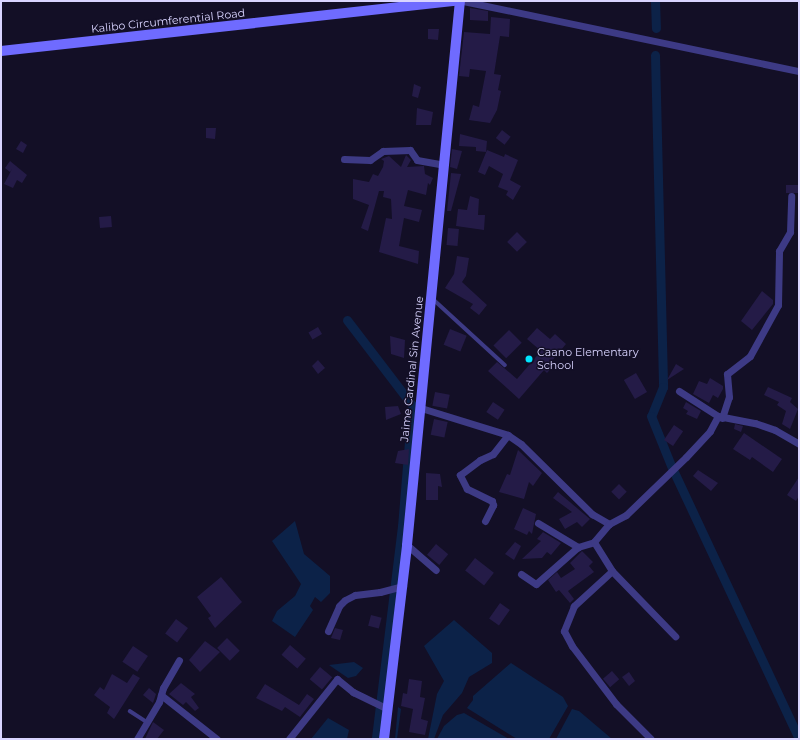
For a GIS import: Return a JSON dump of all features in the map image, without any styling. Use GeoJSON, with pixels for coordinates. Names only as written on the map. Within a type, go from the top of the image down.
{"type":"FeatureCollection","features":[{"type":"Feature","properties":{"kind":"main road","name":"Kalibo Circumferential Road"},"geometry":{"type":"LineString","coordinates":[[1,51],[456,1]]}},
{"type":"Feature","properties":{"kind":"main road","name":"Jaime Cardinal Sin Avenue"},"geometry":{"type":"LineString","coordinates":[[384,739],[403,586],[461,1]]}},
{"type":"Feature","properties":{"kind":"street"},"geometry":{"type":"LineString","coordinates":[[461,1],[799,71]]}},
{"type":"Feature","properties":{"kind":"street"},"geometry":{"type":"LineString","coordinates":[[344,159],[370,160],[383,151],[410,150],[417,160],[444,165]]}},
{"type":"Feature","properties":{"kind":"street"},"geometry":{"type":"LineString","coordinates":[[521,574],[536,584],[578,547],[594,542],[609,524],[626,515],[710,432],[720,417],[729,397],[727,374],[750,356],[778,305],[779,251],[790,232],[791,196]]}},
{"type":"Feature","properties":{"kind":"street"},"geometry":{"type":"LineString","coordinates":[[679,391],[720,417],[755,423],[775,430],[799,444]]}},
{"type":"Feature","properties":{"kind":"street"},"geometry":{"type":"LineString","coordinates":[[421,408],[508,435],[521,444],[592,514],[609,524]]}},
{"type":"Feature","properties":{"kind":"street"},"geometry":{"type":"LineString","coordinates":[[485,521],[493,505],[492,501],[467,489],[460,475],[480,460],[493,454],[508,435]]}},
{"type":"Feature","properties":{"kind":"street"},"geometry":{"type":"LineString","coordinates":[[538,523],[578,547]]}},
{"type":"Feature","properties":{"kind":"street"},"geometry":{"type":"LineString","coordinates":[[594,542],[612,571],[676,636]]}},
{"type":"Feature","properties":{"kind":"street"},"geometry":{"type":"LineString","coordinates":[[407,546],[436,570]]}},
{"type":"Feature","properties":{"kind":"street"},"geometry":{"type":"LineString","coordinates":[[612,571],[574,606],[564,630],[572,646],[616,704],[651,739]]}},
{"type":"Feature","properties":{"kind":"street"},"geometry":{"type":"LineString","coordinates":[[328,631],[339,606],[355,594],[380,592],[403,586]]}},
{"type":"Feature","properties":{"kind":"street"},"geometry":{"type":"LineString","coordinates":[[136,739],[147,722],[179,660]]}},
{"type":"Feature","properties":{"kind":"street"},"geometry":{"type":"LineString","coordinates":[[289,739],[337,679],[353,692],[367,697],[387,709]]}},
{"type":"Feature","properties":{"kind":"street"},"geometry":{"type":"LineString","coordinates":[[161,695],[217,739]]}},
{"type":"Feature","properties":{"kind":"lane"},"geometry":{"type":"LineString","coordinates":[[431,297],[505,364]]}},
{"type":"Feature","properties":{"kind":"lane"},"geometry":{"type":"LineString","coordinates":[[130,711],[147,722]]}},
{"type":"Feature","properties":{"kind":"water"},"geometry":{"type":"Polygon","coordinates":[[[295,521],[304,554],[330,576],[330,593],[321,602],[315,597],[310,606],[313,610],[295,637],[272,621],[277,611],[295,596],[301,584],[272,541],[295,521]]]}},
{"type":"Feature","properties":{"kind":"water"},"geometry":{"type":"Polygon","coordinates":[[[454,620],[492,653],[492,663],[469,677],[462,693],[443,715],[434,739],[428,739],[437,694],[444,681],[424,646],[454,620]]]}},
{"type":"Feature","properties":{"kind":"water"},"geometry":{"type":"Polygon","coordinates":[[[354,662],[363,668],[356,676],[348,678],[329,665],[354,662]]]}},
{"type":"Feature","properties":{"kind":"water"},"geometry":{"type":"Polygon","coordinates":[[[511,663],[563,697],[568,706],[549,739],[517,739],[467,708],[473,700],[473,696],[511,663]]]}},
{"type":"Feature","properties":{"kind":"water"},"geometry":{"type":"Polygon","coordinates":[[[398,707],[401,709],[397,739],[395,739],[398,707]]]}},
{"type":"Feature","properties":{"kind":"water"},"geometry":{"type":"Polygon","coordinates":[[[572,709],[579,711],[612,739],[556,739],[572,709]]]}},
{"type":"Feature","properties":{"kind":"water"},"geometry":{"type":"Polygon","coordinates":[[[464,713],[509,739],[437,739],[444,726],[457,715],[464,713]]]}},
{"type":"Feature","properties":{"kind":"water"},"geometry":{"type":"Polygon","coordinates":[[[328,718],[349,730],[347,739],[311,739],[328,718]]]}},
{"type":"Feature","properties":{"kind":"building"},"geometry":{"type":"Polygon","coordinates":[[[470,8],[488,11],[488,21],[470,20],[470,8]]]}},
{"type":"Feature","properties":{"kind":"building"},"geometry":{"type":"Polygon","coordinates":[[[491,17],[510,19],[509,37],[500,36],[494,74],[501,75],[498,90],[501,91],[497,110],[490,123],[469,120],[473,105],[479,107],[486,71],[470,69],[469,77],[459,76],[464,32],[490,34],[491,17]]]}},
{"type":"Feature","properties":{"kind":"building"},"geometry":{"type":"Polygon","coordinates":[[[428,29],[439,29],[438,40],[428,39],[428,29]]]}},
{"type":"Feature","properties":{"kind":"building"},"geometry":{"type":"Polygon","coordinates":[[[414,84],[421,87],[418,98],[412,96],[414,84]]]}},
{"type":"Feature","properties":{"kind":"building"},"geometry":{"type":"Polygon","coordinates":[[[417,108],[433,112],[431,125],[416,125],[417,108]]]}},
{"type":"Feature","properties":{"kind":"building"},"geometry":{"type":"Polygon","coordinates":[[[206,128],[216,128],[215,139],[206,138],[206,128]]]}},
{"type":"Feature","properties":{"kind":"building"},"geometry":{"type":"Polygon","coordinates":[[[502,130],[511,137],[505,145],[496,138],[502,130]]]}},
{"type":"Feature","properties":{"kind":"building"},"geometry":{"type":"Polygon","coordinates":[[[460,134],[487,141],[486,152],[476,151],[476,147],[459,146],[460,134]]]}},
{"type":"Feature","properties":{"kind":"building"},"geometry":{"type":"Polygon","coordinates":[[[21,141],[27,145],[23,153],[16,149],[21,141]]]}},
{"type":"Feature","properties":{"kind":"building"},"geometry":{"type":"Polygon","coordinates":[[[452,149],[462,151],[457,169],[450,167],[452,149]]]}},
{"type":"Feature","properties":{"kind":"building"},"geometry":{"type":"Polygon","coordinates":[[[487,150],[504,157],[505,154],[518,160],[510,180],[521,186],[513,200],[506,195],[508,191],[498,187],[503,174],[489,166],[485,175],[478,172],[487,150]]]}},
{"type":"Feature","properties":{"kind":"building"},"geometry":{"type":"Polygon","coordinates":[[[406,155],[411,160],[407,167],[424,166],[425,174],[433,178],[430,185],[428,183],[426,195],[408,190],[404,206],[422,210],[419,222],[404,218],[399,246],[419,251],[418,264],[379,252],[386,218],[392,219],[391,199],[383,197],[384,191],[379,191],[368,231],[361,228],[369,205],[353,199],[353,179],[369,182],[373,174],[378,176],[383,167],[384,161],[381,159],[389,156],[401,167],[406,155]]]}},
{"type":"Feature","properties":{"kind":"building"},"geometry":{"type":"Polygon","coordinates":[[[10,161],[27,175],[22,183],[17,180],[13,188],[4,184],[12,169],[10,172],[5,168],[10,161]]]}},
{"type":"Feature","properties":{"kind":"building"},"geometry":{"type":"Polygon","coordinates":[[[451,173],[461,174],[451,211],[447,211],[451,173]]]}},
{"type":"Feature","properties":{"kind":"building"},"geometry":{"type":"Polygon","coordinates":[[[786,185],[799,185],[799,193],[786,193],[786,185]]]}},
{"type":"Feature","properties":{"kind":"building"},"geometry":{"type":"Polygon","coordinates":[[[470,196],[479,199],[478,215],[485,215],[484,230],[456,226],[458,209],[467,210],[470,196]]]}},
{"type":"Feature","properties":{"kind":"building"},"geometry":{"type":"Polygon","coordinates":[[[111,216],[112,227],[100,228],[99,217],[111,216]]]}},
{"type":"Feature","properties":{"kind":"building"},"geometry":{"type":"Polygon","coordinates":[[[448,228],[459,229],[457,246],[447,245],[448,228]]]}},
{"type":"Feature","properties":{"kind":"building"},"geometry":{"type":"Polygon","coordinates":[[[517,232],[527,242],[517,252],[507,242],[517,232]]]}},
{"type":"Feature","properties":{"kind":"building"},"geometry":{"type":"Polygon","coordinates":[[[457,256],[469,258],[466,276],[462,282],[487,305],[479,315],[470,308],[473,304],[445,288],[454,274],[457,256]]]}},
{"type":"Feature","properties":{"kind":"building"},"geometry":{"type":"Polygon","coordinates":[[[762,291],[773,300],[773,304],[752,330],[741,321],[762,291]]]}},
{"type":"Feature","properties":{"kind":"building"},"geometry":{"type":"Polygon","coordinates":[[[318,327],[322,334],[312,339],[308,332],[318,327]]]}},
{"type":"Feature","properties":{"kind":"building"},"geometry":{"type":"Polygon","coordinates":[[[537,328],[550,339],[555,334],[566,344],[551,362],[554,365],[547,373],[544,370],[519,399],[488,371],[497,362],[517,379],[541,351],[527,339],[537,328]]]}},
{"type":"Feature","properties":{"kind":"building"},"geometry":{"type":"Polygon","coordinates":[[[450,329],[467,336],[460,352],[444,345],[450,329]]]}},
{"type":"Feature","properties":{"kind":"building"},"geometry":{"type":"Polygon","coordinates":[[[509,330],[522,343],[506,358],[493,346],[509,330]]]}},
{"type":"Feature","properties":{"kind":"building"},"geometry":{"type":"Polygon","coordinates":[[[390,336],[405,340],[404,358],[391,354],[390,336]]]}},
{"type":"Feature","properties":{"kind":"building"},"geometry":{"type":"Polygon","coordinates":[[[318,360],[325,368],[318,374],[312,366],[318,360]]]}},
{"type":"Feature","properties":{"kind":"building"},"geometry":{"type":"Polygon","coordinates":[[[676,364],[684,369],[667,380],[676,364]]]}},
{"type":"Feature","properties":{"kind":"building"},"geometry":{"type":"Polygon","coordinates":[[[636,373],[647,392],[635,399],[624,380],[636,373]]]}},
{"type":"Feature","properties":{"kind":"building"},"geometry":{"type":"Polygon","coordinates":[[[710,378],[723,386],[723,389],[718,398],[713,395],[709,403],[693,394],[699,381],[707,384],[710,378]]]}},
{"type":"Feature","properties":{"kind":"building"},"geometry":{"type":"Polygon","coordinates":[[[768,387],[792,398],[790,402],[798,409],[790,429],[782,424],[786,411],[777,405],[779,402],[764,395],[768,387]]]}},
{"type":"Feature","properties":{"kind":"building"},"geometry":{"type":"Polygon","coordinates":[[[435,392],[450,395],[447,409],[432,406],[435,392]]]}},
{"type":"Feature","properties":{"kind":"building"},"geometry":{"type":"Polygon","coordinates":[[[493,402],[505,410],[498,420],[486,412],[493,402]]]}},
{"type":"Feature","properties":{"kind":"building"},"geometry":{"type":"Polygon","coordinates":[[[686,402],[701,411],[697,419],[686,414],[688,411],[683,408],[686,402]]]}},
{"type":"Feature","properties":{"kind":"building"},"geometry":{"type":"Polygon","coordinates":[[[398,406],[401,414],[386,420],[385,407],[398,406]]]}},
{"type":"Feature","properties":{"kind":"building"},"geometry":{"type":"Polygon","coordinates":[[[434,419],[448,422],[444,438],[431,435],[434,419]]]}},
{"type":"Feature","properties":{"kind":"building"},"geometry":{"type":"Polygon","coordinates":[[[735,424],[743,426],[741,432],[734,429],[735,424]]]}},
{"type":"Feature","properties":{"kind":"building"},"geometry":{"type":"Polygon","coordinates":[[[674,425],[683,431],[673,446],[664,440],[674,425]]]}},
{"type":"Feature","properties":{"kind":"building"},"geometry":{"type":"Polygon","coordinates":[[[744,433],[782,459],[773,472],[752,457],[750,460],[733,449],[744,433]]]}},
{"type":"Feature","properties":{"kind":"building"},"geometry":{"type":"Polygon","coordinates":[[[409,449],[408,465],[395,463],[398,451],[409,449]]]}},
{"type":"Feature","properties":{"kind":"building"},"geometry":{"type":"Polygon","coordinates":[[[518,450],[542,473],[533,486],[529,482],[524,499],[499,492],[507,474],[510,475],[518,450]]]}},
{"type":"Feature","properties":{"kind":"building"},"geometry":{"type":"Polygon","coordinates":[[[698,470],[718,483],[711,491],[693,476],[698,470]]]}},
{"type":"Feature","properties":{"kind":"building"},"geometry":{"type":"Polygon","coordinates":[[[426,473],[440,474],[442,487],[438,486],[438,500],[426,500],[426,473]]]}},
{"type":"Feature","properties":{"kind":"building"},"geometry":{"type":"Polygon","coordinates":[[[799,477],[799,496],[796,501],[787,495],[799,477]]]}},
{"type":"Feature","properties":{"kind":"building"},"geometry":{"type":"Polygon","coordinates":[[[619,484],[627,492],[619,500],[611,492],[619,484]]]}},
{"type":"Feature","properties":{"kind":"building"},"geometry":{"type":"Polygon","coordinates":[[[558,492],[590,519],[582,527],[577,522],[565,529],[559,519],[572,512],[553,498],[558,492]]]}},
{"type":"Feature","properties":{"kind":"building"},"geometry":{"type":"Polygon","coordinates":[[[523,508],[536,514],[532,534],[529,531],[527,535],[514,529],[523,508]]]}},
{"type":"Feature","properties":{"kind":"building"},"geometry":{"type":"Polygon","coordinates":[[[543,532],[561,543],[551,555],[547,552],[542,558],[522,559],[541,541],[537,539],[543,532]]]}},
{"type":"Feature","properties":{"kind":"building"},"geometry":{"type":"Polygon","coordinates":[[[515,542],[521,546],[514,560],[505,554],[515,542]]]}},
{"type":"Feature","properties":{"kind":"building"},"geometry":{"type":"Polygon","coordinates":[[[436,544],[448,554],[439,565],[427,555],[436,544]]]}},
{"type":"Feature","properties":{"kind":"building"},"geometry":{"type":"Polygon","coordinates":[[[582,551],[593,562],[589,566],[594,572],[568,591],[574,599],[570,603],[559,590],[556,592],[548,580],[557,572],[561,578],[575,569],[570,563],[582,551]]]}},
{"type":"Feature","properties":{"kind":"building"},"geometry":{"type":"Polygon","coordinates":[[[475,558],[494,573],[484,585],[465,571],[475,558]]]}},
{"type":"Feature","properties":{"kind":"building"},"geometry":{"type":"Polygon","coordinates":[[[221,577],[242,602],[215,628],[208,618],[211,616],[197,597],[221,577]]]}},
{"type":"Feature","properties":{"kind":"building"},"geometry":{"type":"Polygon","coordinates":[[[500,603],[510,610],[499,625],[489,619],[500,603]]]}},
{"type":"Feature","properties":{"kind":"building"},"geometry":{"type":"Polygon","coordinates":[[[371,615],[382,618],[379,628],[368,626],[371,615]]]}},
{"type":"Feature","properties":{"kind":"building"},"geometry":{"type":"Polygon","coordinates":[[[176,619],[188,628],[177,642],[165,633],[176,619]]]}},
{"type":"Feature","properties":{"kind":"building"},"geometry":{"type":"Polygon","coordinates":[[[335,628],[343,630],[340,640],[331,638],[335,628]]]}},
{"type":"Feature","properties":{"kind":"building"},"geometry":{"type":"Polygon","coordinates":[[[227,638],[240,651],[230,661],[217,648],[227,638]]]}},
{"type":"Feature","properties":{"kind":"building"},"geometry":{"type":"Polygon","coordinates":[[[205,641],[220,652],[200,672],[189,660],[205,641]]]}},
{"type":"Feature","properties":{"kind":"building"},"geometry":{"type":"Polygon","coordinates":[[[290,645],[306,659],[297,669],[281,655],[290,645]]]}},
{"type":"Feature","properties":{"kind":"building"},"geometry":{"type":"Polygon","coordinates":[[[133,646],[148,656],[137,672],[122,662],[133,646]]]}},
{"type":"Feature","properties":{"kind":"building"},"geometry":{"type":"Polygon","coordinates":[[[320,667],[332,677],[322,690],[310,679],[320,667]]]}},
{"type":"Feature","properties":{"kind":"building"},"geometry":{"type":"Polygon","coordinates":[[[612,671],[619,679],[610,687],[603,679],[612,671]]]}},
{"type":"Feature","properties":{"kind":"building"},"geometry":{"type":"Polygon","coordinates":[[[629,672],[635,681],[629,686],[622,677],[629,672]]]}},
{"type":"Feature","properties":{"kind":"building"},"geometry":{"type":"Polygon","coordinates":[[[112,674],[127,683],[133,674],[140,678],[114,719],[107,713],[110,707],[94,695],[100,687],[104,690],[112,674]]]}},
{"type":"Feature","properties":{"kind":"building"},"geometry":{"type":"Polygon","coordinates":[[[409,679],[422,681],[420,697],[425,698],[421,719],[428,721],[425,735],[409,732],[413,709],[401,706],[403,693],[407,694],[409,679]]]}},
{"type":"Feature","properties":{"kind":"building"},"geometry":{"type":"Polygon","coordinates":[[[181,683],[195,694],[191,697],[199,708],[195,711],[186,702],[183,705],[169,694],[181,683]]]}},
{"type":"Feature","properties":{"kind":"building"},"geometry":{"type":"Polygon","coordinates":[[[265,684],[299,705],[307,694],[314,699],[300,717],[285,707],[282,711],[256,698],[265,684]]]}},
{"type":"Feature","properties":{"kind":"building"},"geometry":{"type":"Polygon","coordinates":[[[149,688],[156,694],[153,703],[143,695],[149,688]]]}},
{"type":"Feature","properties":{"kind":"building"},"geometry":{"type":"Polygon","coordinates":[[[153,722],[164,730],[157,739],[145,739],[153,722]]]}},
{"type":"Feature","properties":{"kind":"waterway"},"geometry":{"type":"LineString","coordinates":[[655,1],[656,28]]}},
{"type":"Feature","properties":{"kind":"waterway"},"geometry":{"type":"LineString","coordinates":[[655,55],[663,387],[651,416],[672,468]]}},
{"type":"Feature","properties":{"kind":"waterway"},"geometry":{"type":"LineString","coordinates":[[347,320],[412,405],[402,526],[376,739]]}},
{"type":"Feature","properties":{"kind":"waterway"},"geometry":{"type":"LineString","coordinates":[[674,472],[799,739]]}},
{"type":"Feature","properties":{"kind":"place","name":"Caano Elementary School"},"geometry":{"type":"Point","coordinates":[529,359]}}]}
